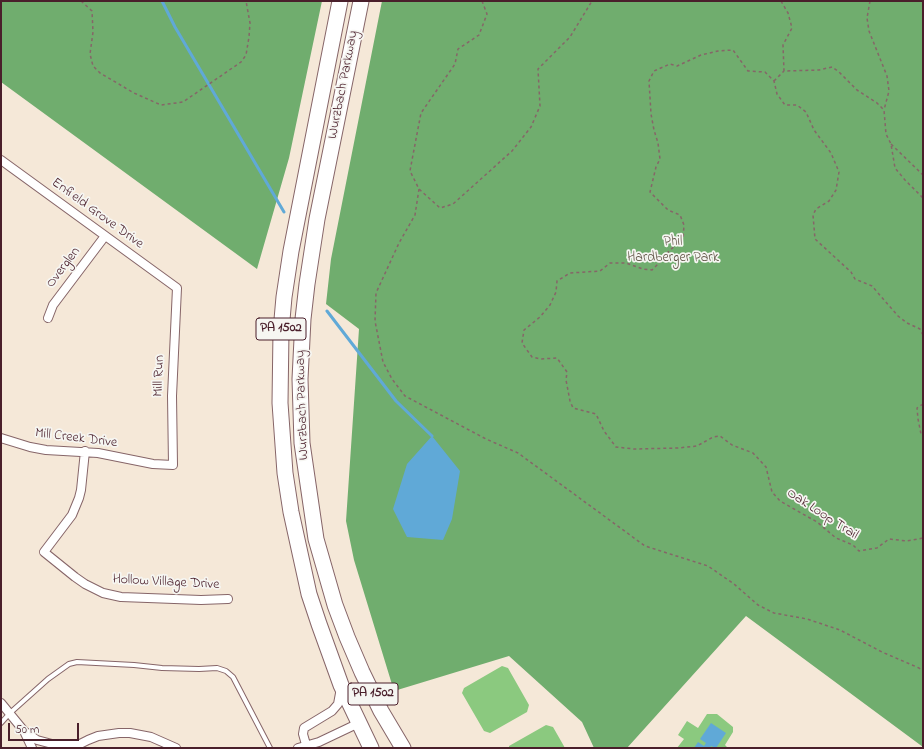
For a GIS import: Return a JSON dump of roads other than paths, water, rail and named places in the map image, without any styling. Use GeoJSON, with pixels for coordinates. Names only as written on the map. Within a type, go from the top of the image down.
{"type":"FeatureCollection","features":[{"type":"Feature","properties":{"kind":"highway","name":"Wurzbach Parkway"},"geometry":{"type":"LineString","coordinates":[[340,1],[291,251],[284,297],[281,331],[280,403],[285,473],[299,553],[309,594],[341,685],[371,748]]}},
{"type":"Feature","properties":{"kind":"highway","name":"Wurzbach Parkway"},"geometry":{"type":"LineString","coordinates":[[361,1],[319,212],[307,284],[300,364],[302,443],[316,539],[335,605],[362,672],[381,711],[403,748]]}},
{"type":"Feature","properties":{"kind":"street","name":"Enfield Grove Drive"},"geometry":{"type":"LineString","coordinates":[[1,160],[178,288]]}},
{"type":"Feature","properties":{"kind":"street","name":"Overglen"},"geometry":{"type":"LineString","coordinates":[[48,318],[53,305],[105,236]]}},
{"type":"Feature","properties":{"kind":"street","name":"Mill Run"},"geometry":{"type":"LineString","coordinates":[[173,465],[172,389],[178,288]]}},
{"type":"Feature","properties":{"kind":"street","name":"Mill Creek Drive"},"geometry":{"type":"LineString","coordinates":[[1,438],[38,448],[85,451],[154,464],[173,465]]}},
{"type":"Feature","properties":{"kind":"street","name":"Hollow Village Drive"},"geometry":{"type":"LineString","coordinates":[[85,451],[79,498],[72,515],[44,552],[85,584],[104,593],[121,596],[201,600],[228,599]]}},
{"type":"Feature","properties":{"kind":"street"},"geometry":{"type":"LineString","coordinates":[[341,685],[338,704],[332,711],[304,728],[304,747],[319,742],[358,723]]}},
{"type":"Feature","properties":{"kind":"street"},"geometry":{"type":"LineString","coordinates":[[1,703],[10,712],[24,731],[32,748]]}},
{"type":"Feature","properties":{"kind":"street"},"geometry":{"type":"LineString","coordinates":[[24,731],[37,740],[52,744],[75,746],[108,734],[130,733],[151,737],[176,748]]}},
{"type":"Feature","properties":{"kind":"lane"},"geometry":{"type":"LineString","coordinates":[[1,723],[10,712],[48,679],[70,664],[77,662],[162,668],[217,668],[226,671],[233,677],[270,748]]}},
{"type":"Feature","properties":{"kind":"water"},"geometry":{"type":"Polygon","coordinates":[[[432,436],[460,471],[452,519],[443,540],[407,537],[393,509],[407,464],[432,436]]]}},
{"type":"Feature","properties":{"kind":"water"},"geometry":{"type":"Polygon","coordinates":[[[711,723],[726,733],[716,748],[711,746],[710,748],[694,748],[698,742],[704,746],[706,743],[700,739],[711,723]]]}},
{"type":"Feature","properties":{"kind":"waterway"},"geometry":{"type":"LineString","coordinates":[[162,1],[175,27],[284,212]]}},
{"type":"Feature","properties":{"kind":"waterway"},"geometry":{"type":"LineString","coordinates":[[327,311],[396,401],[432,436]]}},
{"type":"Feature","properties":{"kind":"park label","name":"Phil Hardberger Park"},"geometry":{"type":"Point","coordinates":[673,252]}}]}
